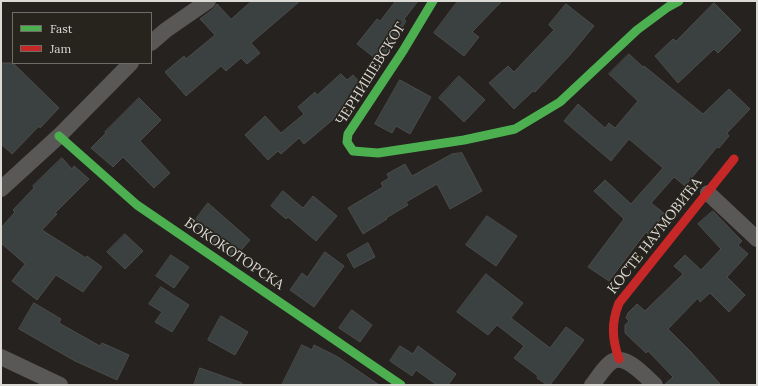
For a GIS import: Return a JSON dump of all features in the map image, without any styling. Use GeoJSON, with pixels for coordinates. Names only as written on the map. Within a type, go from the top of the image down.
{"type":"FeatureCollection","features":[{"type":"Feature","properties":{"kind":"street"},"geometry":{"type":"LineString","coordinates":[[152,43],[166,30],[208,1]]}},
{"type":"Feature","properties":{"kind":"street","name":"ЧЕРНИШЕВСКОГ"},"geometry":{"type":"LineString","coordinates":[[433,1],[403,51],[348,134],[347,142],[353,151],[378,153],[464,140],[515,129],[560,102],[636,30],[679,1]]}},
{"type":"Feature","properties":{"kind":"street"},"geometry":{"type":"LineString","coordinates":[[1,188],[59,136],[130,64]]}},
{"type":"Feature","properties":{"kind":"street","name":"БОКОКОТОРСКА"},"geometry":{"type":"LineString","coordinates":[[59,136],[137,205],[401,385]]}},
{"type":"Feature","properties":{"kind":"street","name":"КОСТЕ НАУМОВИЋА"},"geometry":{"type":"LineString","coordinates":[[619,359],[613,343],[612,327],[614,313],[619,303],[734,159]]}},
{"type":"Feature","properties":{"kind":"street"},"geometry":{"type":"LineString","coordinates":[[708,193],[757,239]]}},
{"type":"Feature","properties":{"kind":"street"},"geometry":{"type":"LineString","coordinates":[[1,358],[60,385]]}},
{"type":"Feature","properties":{"kind":"street"},"geometry":{"type":"LineString","coordinates":[[592,385],[608,365],[619,359],[634,366],[655,385]]}},
{"type":"Feature","properties":{"kind":"building"},"geometry":{"type":"Polygon","coordinates":[[[252,1],[300,1],[251,43],[260,53],[247,64],[241,58],[226,71],[221,66],[186,96],[165,72],[184,56],[186,59],[215,35],[200,19],[217,4],[231,19],[252,1]]]}},
{"type":"Feature","properties":{"kind":"building"},"geometry":{"type":"Polygon","coordinates":[[[396,1],[418,1],[404,19],[406,21],[380,62],[357,44],[377,19],[380,21],[396,1]]]}},
{"type":"Feature","properties":{"kind":"building"},"geometry":{"type":"Polygon","coordinates":[[[458,1],[502,1],[472,32],[479,37],[464,56],[434,33],[458,1]]]}},
{"type":"Feature","properties":{"kind":"building"},"geometry":{"type":"Polygon","coordinates":[[[714,3],[741,30],[718,53],[714,49],[678,83],[655,56],[673,39],[676,41],[714,3]]]}},
{"type":"Feature","properties":{"kind":"building"},"geometry":{"type":"Polygon","coordinates":[[[566,4],[594,26],[569,56],[535,92],[533,91],[514,109],[489,83],[508,66],[514,72],[554,30],[549,25],[566,4]]]}},
{"type":"Feature","properties":{"kind":"building"},"geometry":{"type":"Polygon","coordinates":[[[629,54],[643,67],[644,66],[703,114],[729,89],[750,109],[727,133],[729,136],[719,148],[717,147],[685,186],[674,177],[651,203],[665,214],[648,234],[646,232],[609,281],[588,267],[624,219],[594,191],[605,180],[631,204],[663,168],[629,139],[611,161],[564,121],[578,104],[605,128],[609,123],[615,128],[638,101],[609,74],[629,54]]]}},
{"type":"Feature","properties":{"kind":"building"},"geometry":{"type":"Polygon","coordinates":[[[1,63],[12,63],[59,108],[12,154],[1,144],[1,63]]]}},
{"type":"Feature","properties":{"kind":"building"},"geometry":{"type":"Polygon","coordinates":[[[341,74],[347,80],[353,75],[364,87],[361,92],[335,115],[336,117],[304,144],[299,138],[281,154],[278,151],[268,160],[245,135],[265,116],[281,133],[304,114],[298,107],[315,92],[317,95],[341,74]]]}},
{"type":"Feature","properties":{"kind":"building"},"geometry":{"type":"Polygon","coordinates":[[[459,76],[485,100],[464,122],[439,98],[459,76]]]}},
{"type":"Feature","properties":{"kind":"building"},"geometry":{"type":"Polygon","coordinates":[[[400,80],[431,97],[410,134],[396,126],[392,133],[375,124],[400,80]]]}},
{"type":"Feature","properties":{"kind":"building"},"geometry":{"type":"Polygon","coordinates":[[[139,98],[161,120],[140,141],[170,173],[154,188],[123,157],[113,167],[91,148],[139,98]]]}},
{"type":"Feature","properties":{"kind":"building"},"geometry":{"type":"Polygon","coordinates":[[[462,153],[482,191],[450,209],[437,184],[406,202],[408,205],[363,234],[348,208],[383,187],[381,183],[389,178],[387,174],[405,164],[412,176],[452,154],[462,153]]]}},
{"type":"Feature","properties":{"kind":"building"},"geometry":{"type":"Polygon","coordinates":[[[62,158],[72,169],[74,166],[89,179],[55,213],[57,214],[42,230],[86,258],[87,256],[102,267],[83,292],[56,275],[37,300],[12,281],[25,264],[1,243],[1,228],[15,212],[13,210],[34,188],[33,186],[62,158]]]}},
{"type":"Feature","properties":{"kind":"building"},"geometry":{"type":"Polygon","coordinates":[[[283,191],[303,208],[313,196],[337,216],[316,241],[288,217],[286,219],[271,206],[283,191]]]}},
{"type":"Feature","properties":{"kind":"building"},"geometry":{"type":"Polygon","coordinates":[[[208,203],[250,240],[235,257],[208,238],[194,222],[208,203]]]}},
{"type":"Feature","properties":{"kind":"building"},"geometry":{"type":"Polygon","coordinates":[[[713,211],[742,241],[738,245],[748,254],[727,277],[745,295],[729,312],[710,293],[700,302],[698,298],[668,329],[721,385],[664,385],[673,377],[648,351],[646,353],[625,333],[625,325],[629,321],[626,318],[628,313],[637,304],[645,311],[683,274],[674,266],[685,255],[701,270],[721,249],[698,224],[713,211]]]}},
{"type":"Feature","properties":{"kind":"building"},"geometry":{"type":"Polygon","coordinates":[[[487,216],[517,236],[496,266],[466,245],[487,216]]]}},
{"type":"Feature","properties":{"kind":"building"},"geometry":{"type":"Polygon","coordinates":[[[125,234],[143,251],[125,269],[107,252],[125,234]]]}},
{"type":"Feature","properties":{"kind":"building"},"geometry":{"type":"Polygon","coordinates":[[[368,243],[375,257],[354,268],[347,255],[368,243]]]}},
{"type":"Feature","properties":{"kind":"building"},"geometry":{"type":"Polygon","coordinates":[[[325,252],[344,266],[314,307],[290,290],[302,273],[307,277],[325,252]]]}},
{"type":"Feature","properties":{"kind":"building"},"geometry":{"type":"Polygon","coordinates":[[[171,255],[189,267],[174,288],[156,276],[171,255]]]}},
{"type":"Feature","properties":{"kind":"building"},"geometry":{"type":"Polygon","coordinates":[[[486,274],[523,303],[511,318],[550,348],[566,327],[584,340],[550,385],[547,385],[537,378],[538,376],[514,358],[524,346],[497,325],[488,335],[457,312],[486,274]]]}},
{"type":"Feature","properties":{"kind":"building"},"geometry":{"type":"Polygon","coordinates":[[[161,287],[189,305],[172,332],[155,322],[162,312],[149,304],[161,287]]]}},
{"type":"Feature","properties":{"kind":"building"},"geometry":{"type":"Polygon","coordinates":[[[34,303],[61,319],[59,323],[100,346],[102,343],[129,355],[117,380],[75,361],[19,329],[34,303]]]}},
{"type":"Feature","properties":{"kind":"building"},"geometry":{"type":"Polygon","coordinates":[[[352,310],[372,325],[360,342],[339,328],[352,310]]]}},
{"type":"Feature","properties":{"kind":"building"},"geometry":{"type":"Polygon","coordinates":[[[221,316],[248,332],[235,355],[208,340],[221,316]]]}},
{"type":"Feature","properties":{"kind":"building"},"geometry":{"type":"Polygon","coordinates":[[[302,345],[312,350],[314,345],[338,357],[379,385],[282,385],[302,345]]]}},
{"type":"Feature","properties":{"kind":"building"},"geometry":{"type":"Polygon","coordinates":[[[400,346],[413,354],[418,346],[456,374],[448,385],[437,385],[416,370],[412,376],[390,361],[400,346]]]}},
{"type":"Feature","properties":{"kind":"building"},"geometry":{"type":"Polygon","coordinates":[[[200,368],[242,383],[242,385],[194,385],[200,368]]]}},
{"type":"Feature","properties":{"kind":"traffic: fast"},"geometry":{"type":"LineString","coordinates":[[433,1],[403,51],[348,134],[347,142],[353,151],[378,153],[464,140],[515,129],[560,102],[637,30],[668,7],[679,1]]}},
{"type":"Feature","properties":{"kind":"traffic: fast"},"geometry":{"type":"LineString","coordinates":[[59,136],[137,205],[401,385]]}},
{"type":"Feature","properties":{"kind":"traffic: jam"},"geometry":{"type":"LineString","coordinates":[[619,359],[613,331],[616,310],[619,303],[734,159]]}}]}
